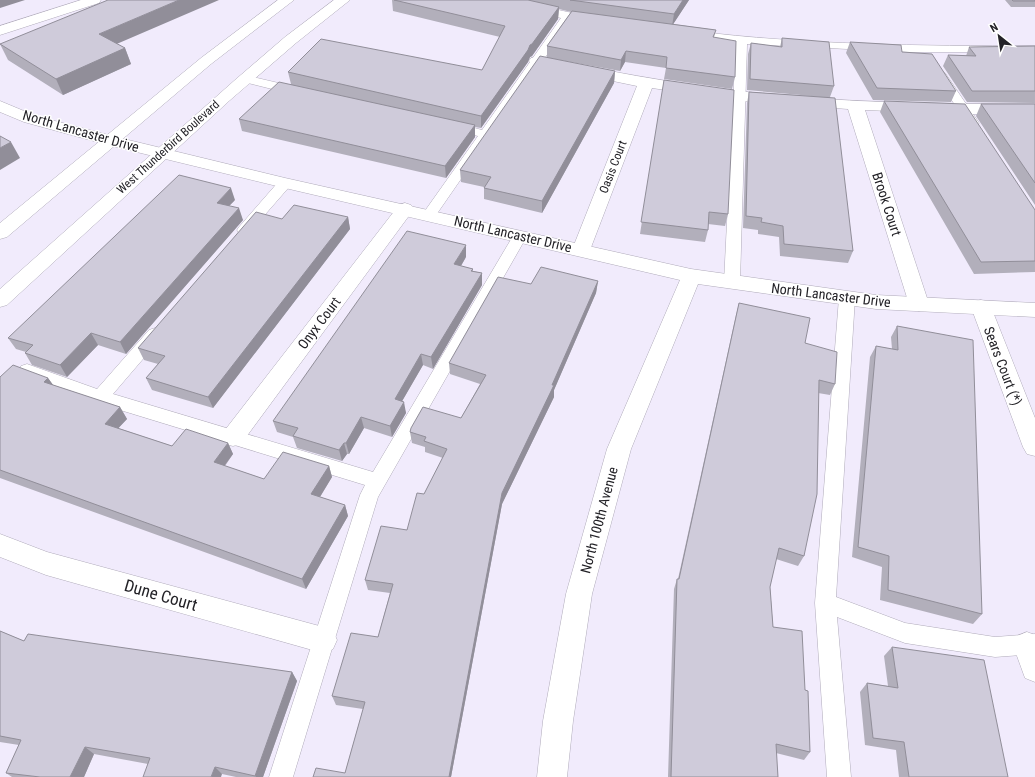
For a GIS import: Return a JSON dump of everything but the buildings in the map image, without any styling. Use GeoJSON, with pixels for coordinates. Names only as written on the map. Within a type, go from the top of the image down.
{"type":"FeatureCollection","features":[{"type":"Feature","properties":{"kind":"street"},"geometry":{"type":"LineString","coordinates":[[0,31],[94,0]]}},
{"type":"Feature","properties":{"kind":"street"},"geometry":{"type":"LineString","coordinates":[[0,233],[206,61],[287,0]]}},
{"type":"Feature","properties":{"kind":"street","name":"West Thunderbird Boulevard"},"geometry":{"type":"LineString","coordinates":[[0,300],[160,153],[244,79],[313,22],[343,0]]}},
{"type":"Feature","properties":{"kind":"street"},"geometry":{"type":"LineString","coordinates":[[536,61],[646,83],[740,96],[855,105],[964,109],[1035,109]]}},
{"type":"Feature","properties":{"kind":"street","name":"Oasis Court"},"geometry":{"type":"LineString","coordinates":[[581,250],[646,83]]}},
{"type":"Feature","properties":{"kind":"street","name":"Brook Court"},"geometry":{"type":"LineString","coordinates":[[855,105],[920,304]]}},
{"type":"Feature","properties":{"kind":"street","name":"North Lancaster Drive"},"geometry":{"type":"LineString","coordinates":[[0,106],[30,119],[160,153],[691,276],[876,302],[1035,310]]}},
{"type":"Feature","properties":{"kind":"street","name":"Onyx Court"},"geometry":{"type":"LineString","coordinates":[[232,437],[405,210]]}},
{"type":"Feature","properties":{"kind":"street","name":"North 100th Avenue"},"geometry":{"type":"LineString","coordinates":[[552,777],[558,721],[579,594],[619,449],[691,276]]}},
{"type":"Feature","properties":{"kind":"street","name":"Sears Court (*)"},"geometry":{"type":"LineString","coordinates":[[980,307],[1035,447]]}},
{"type":"Feature","properties":{"kind":"street","name":"Dune Court"},"geometry":{"type":"LineString","coordinates":[[0,545],[46,563],[323,640]]}},
{"type":"Feature","properties":{"kind":"lane"},"geometry":{"type":"LineString","coordinates":[[498,0],[568,16],[598,20]]}},
{"type":"Feature","properties":{"kind":"lane"},"geometry":{"type":"LineString","coordinates":[[429,215],[568,16]]}},
{"type":"Feature","properties":{"kind":"lane"},"geometry":{"type":"LineString","coordinates":[[682,32],[742,40],[924,49],[1035,49]]}},
{"type":"Feature","properties":{"kind":"lane"},"geometry":{"type":"LineString","coordinates":[[732,282],[742,40]]}},
{"type":"Feature","properties":{"kind":"lane"},"geometry":{"type":"LineString","coordinates":[[924,49],[981,135]]}},
{"type":"Feature","properties":{"kind":"lane"},"geometry":{"type":"LineString","coordinates":[[244,79],[306,93]]}},
{"type":"Feature","properties":{"kind":"lane"},"geometry":{"type":"LineString","coordinates":[[439,123],[485,134]]}},
{"type":"Feature","properties":{"kind":"lane"},"geometry":{"type":"LineString","coordinates":[[234,242],[285,183]]}},
{"type":"Feature","properties":{"kind":"lane"},"geometry":{"type":"LineString","coordinates":[[281,777],[369,495],[520,236]]}},
{"type":"Feature","properties":{"kind":"lane"},"geometry":{"type":"LineString","coordinates":[[839,777],[824,603],[847,298]]}},
{"type":"Feature","properties":{"kind":"lane"},"geometry":{"type":"LineString","coordinates":[[100,397],[162,326]]}},
{"type":"Feature","properties":{"kind":"lane"},"geometry":{"type":"LineString","coordinates":[[20,368],[100,397],[377,481]]}},
{"type":"Feature","properties":{"kind":"lane"},"geometry":{"type":"LineString","coordinates":[[824,603],[905,633],[1032,652]]}}]}
